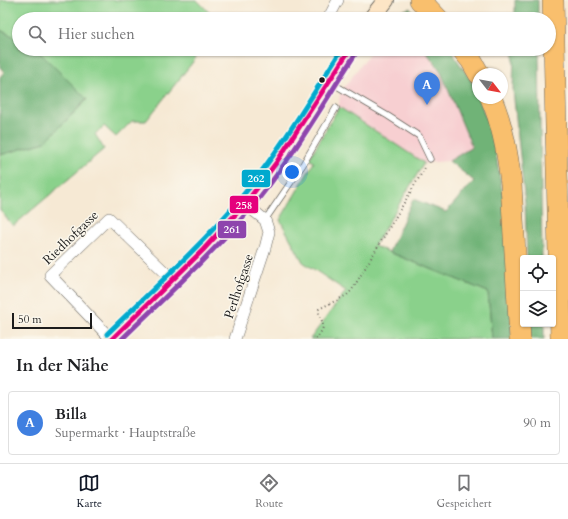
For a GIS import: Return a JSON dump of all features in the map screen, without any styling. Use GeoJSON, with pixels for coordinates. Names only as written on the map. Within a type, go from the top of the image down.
{"type":"FeatureCollection","features":[{"type":"Feature","properties":{"kind":"highway"},"geometry":{"type":"LineString","coordinates":[[420,0],[431,12]]}},
{"type":"Feature","properties":{"kind":"highway"},"geometry":{"type":"LineString","coordinates":[[553,0],[553,12]]}},
{"type":"Feature","properties":{"kind":"highway"},"geometry":{"type":"LineString","coordinates":[[468,56],[476,68]]}},
{"type":"Feature","properties":{"kind":"highway"},"geometry":{"type":"LineString","coordinates":[[554,56],[561,339]]}},
{"type":"Feature","properties":{"kind":"highway"},"geometry":{"type":"LineString","coordinates":[[493,104],[502,132],[511,184],[520,339]]}},
{"type":"Feature","properties":{"kind":"main road"},"geometry":{"type":"LineString","coordinates":[[377,12],[386,0]]}},
{"type":"Feature","properties":{"kind":"main road"},"geometry":{"type":"LineString","coordinates":[[111,339],[203,250],[245,204],[276,163],[345,56]]}},
{"type":"Feature","properties":{"kind":"street"},"geometry":{"type":"LineString","coordinates":[[332,12],[338,0]]}},
{"type":"Feature","properties":{"kind":"street"},"geometry":{"type":"LineString","coordinates":[[245,204],[266,220]]}},
{"type":"Feature","properties":{"kind":"street","name":"Riedhofgasse"},"geometry":{"type":"LineString","coordinates":[[111,339],[50,275],[109,218],[173,280]]}},
{"type":"Feature","properties":{"kind":"street","name":"Perlhofgasse"},"geometry":{"type":"LineString","coordinates":[[235,339],[265,248],[269,232],[266,220]]}},
{"type":"Feature","properties":{"kind":"lane"},"geometry":{"type":"LineString","coordinates":[[328,81],[419,136],[430,159]]}},
{"type":"Feature","properties":{"kind":"lane"},"geometry":{"type":"LineString","coordinates":[[266,220],[302,166],[336,108]]}},
{"type":"Feature","properties":{"kind":"path"},"geometry":{"type":"LineString","coordinates":[[316,339],[323,329],[319,317],[319,309],[347,295],[352,290],[430,159]]}},
{"type":"Feature","properties":{"kind":"shaded area"},"geometry":{"type":"Polygon","coordinates":[[[368,56],[429,56],[440,70],[472,148],[449,161],[424,163],[339,107],[340,93],[368,56]]]}},
{"type":"Feature","properties":{"kind":"green space"},"geometry":{"type":"Polygon","coordinates":[[[0,0],[197,0],[209,12],[12,12],[12,36],[0,30],[0,0]]]}},
{"type":"Feature","properties":{"kind":"green space"},"geometry":{"type":"Polygon","coordinates":[[[515,0],[538,0],[538,12],[515,12],[515,0]]]}},
{"type":"Feature","properties":{"kind":"green space"},"geometry":{"type":"Polygon","coordinates":[[[410,8],[414,12],[399,12],[410,8]]]}},
{"type":"Feature","properties":{"kind":"green space"},"geometry":{"type":"Polygon","coordinates":[[[0,30],[12,36],[12,56],[43,56],[87,99],[45,142],[0,155],[0,77],[4,72],[0,67],[0,30]]]}},
{"type":"Feature","properties":{"kind":"green space"},"geometry":{"type":"Polygon","coordinates":[[[43,56],[195,56],[196,58],[146,121],[132,121],[116,137],[104,126],[95,134],[104,149],[13,226],[0,210],[0,155],[45,142],[87,100],[43,56]]]}},
{"type":"Feature","properties":{"kind":"green space"},"geometry":{"type":"Polygon","coordinates":[[[429,56],[455,56],[472,82],[472,104],[481,104],[493,137],[507,219],[512,339],[492,339],[488,292],[389,252],[413,199],[446,212],[474,181],[449,161],[472,147],[440,70],[429,56]]]}},
{"type":"Feature","properties":{"kind":"green space"},"geometry":{"type":"Polygon","coordinates":[[[514,56],[539,56],[542,255],[527,255],[525,203],[513,90],[514,56]]]}},
{"type":"Feature","properties":{"kind":"green space"},"geometry":{"type":"Polygon","coordinates":[[[339,107],[424,163],[374,246],[488,292],[492,339],[310,339],[346,291],[303,262],[280,220],[314,162],[309,159],[339,107]]]}},
{"type":"Feature","properties":{"kind":"green space"},"geometry":{"type":"Polygon","coordinates":[[[529,327],[544,327],[544,339],[530,339],[529,327]]]}},
{"type":"Feature","properties":{"kind":"transit line","name":"262"},"geometry":{"type":"LineString","coordinates":[[107,334],[192,252],[239,200],[267,164],[338,56]]}},
{"type":"Feature","properties":{"kind":"transit line","name":"258"},"geometry":{"type":"LineString","coordinates":[[112,339],[203,250],[245,204],[276,163],[345,56]]}},
{"type":"Feature","properties":{"kind":"transit line","name":"261"},"geometry":{"type":"LineString","coordinates":[[122,339],[204,259],[265,191],[292,153],[354,56]]}},
{"type":"Feature","properties":{"kind":"place","name":"Billa"},"geometry":{"type":"Point","coordinates":[427,105]}}]}
